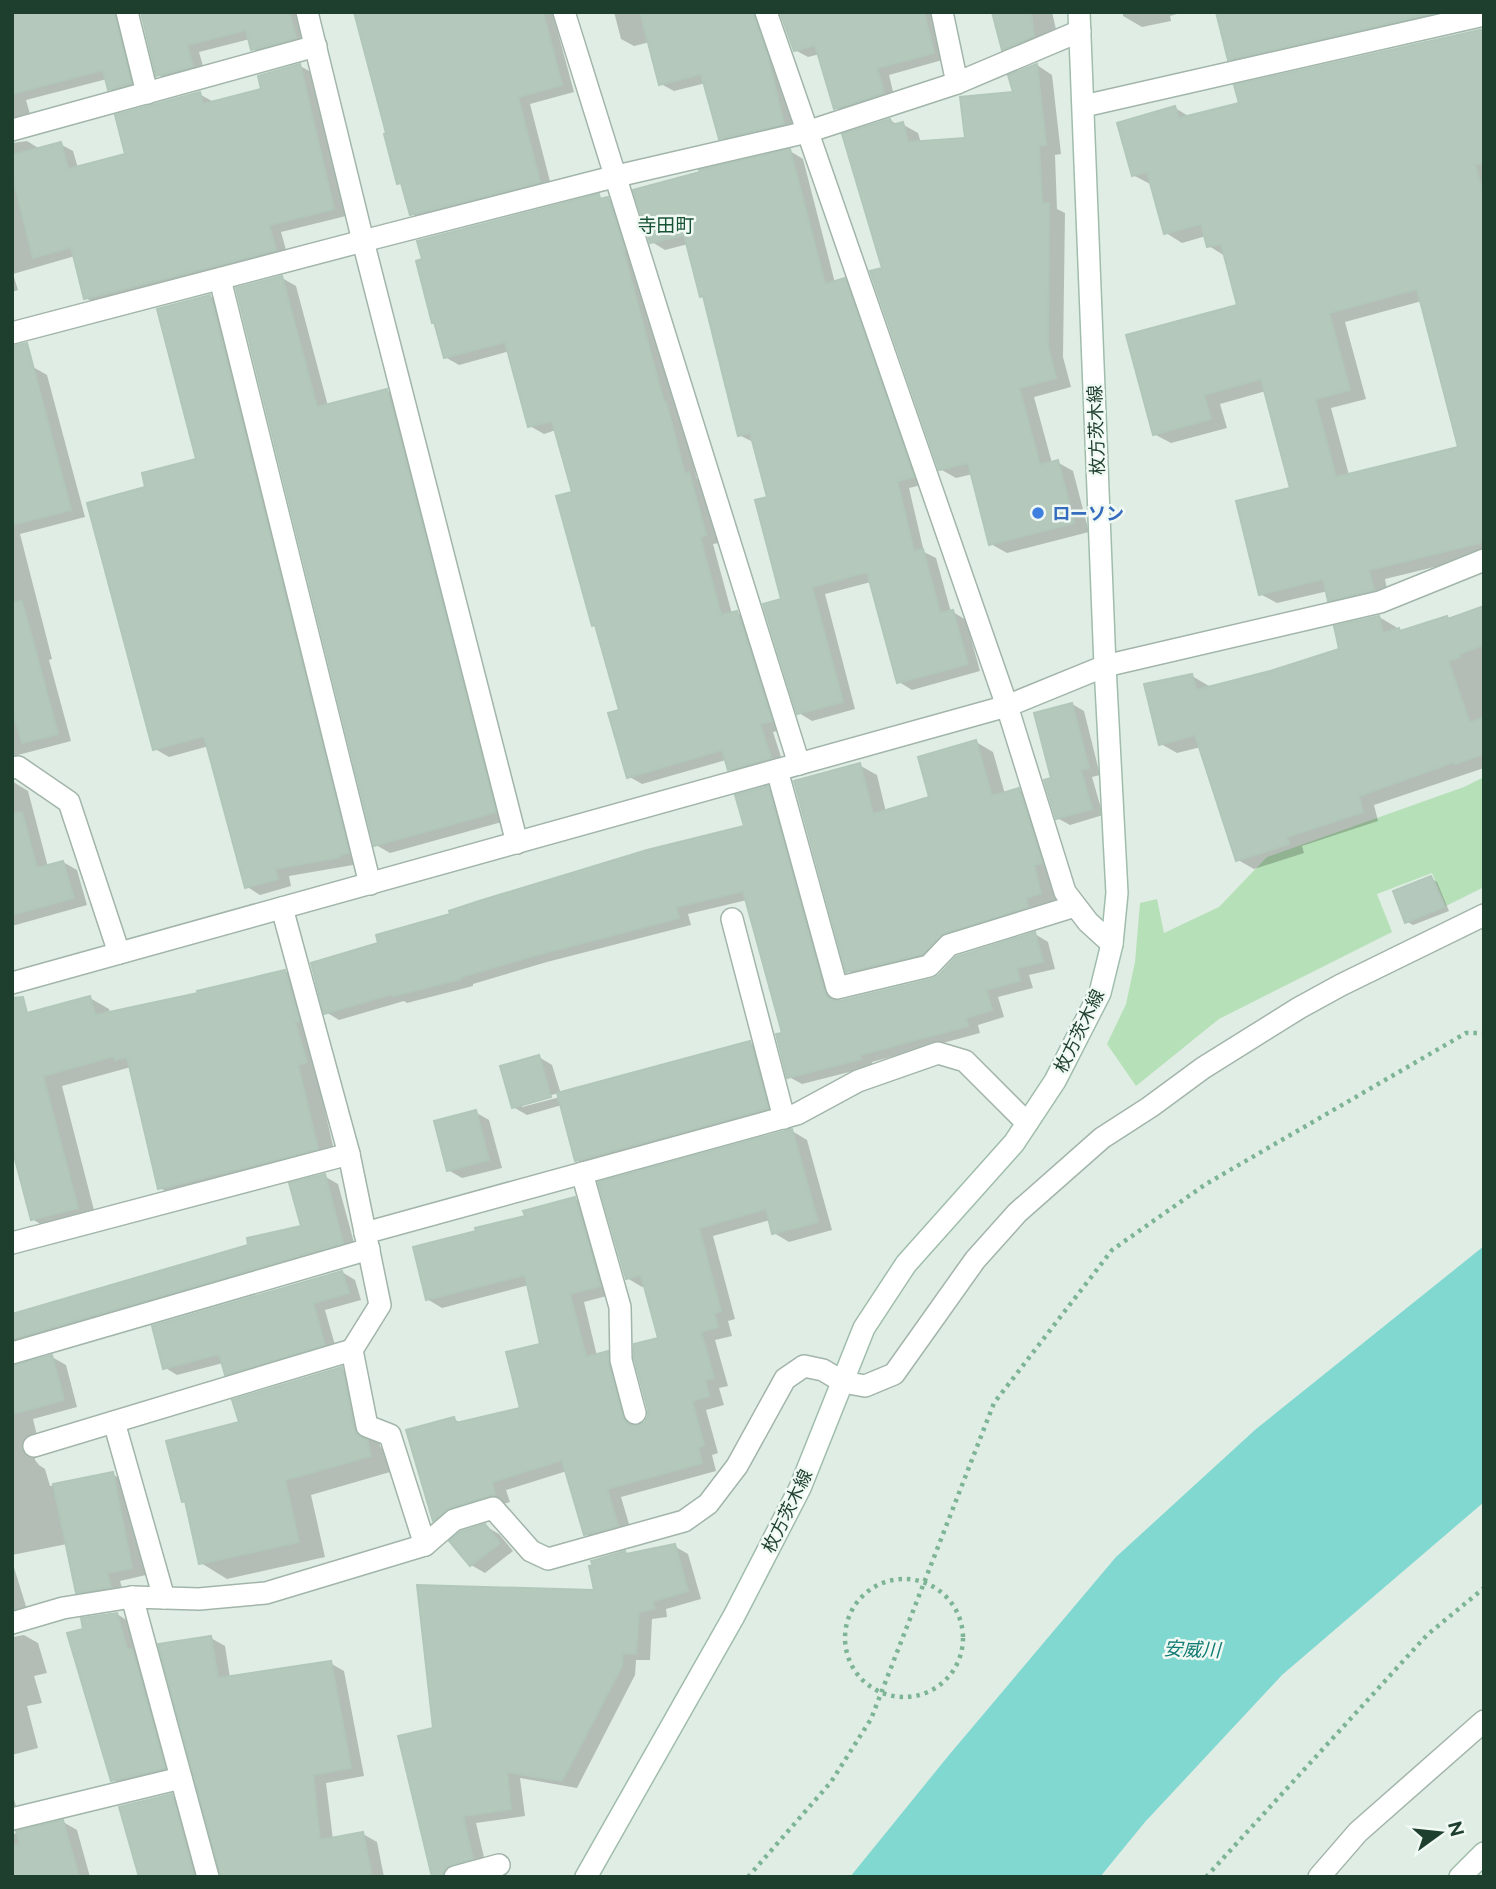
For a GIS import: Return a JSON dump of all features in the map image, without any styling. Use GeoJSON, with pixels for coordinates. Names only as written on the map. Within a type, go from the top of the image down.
{"type":"FeatureCollection","features":[{"type":"Feature","properties":{"kind":"street"},"geometry":{"type":"LineString","coordinates":[[127,12],[147,93]]}},
{"type":"Feature","properties":{"kind":"street"},"geometry":{"type":"LineString","coordinates":[[307,12],[517,842]]}},
{"type":"Feature","properties":{"kind":"street"},"geometry":{"type":"LineString","coordinates":[[564,12],[799,764]]}},
{"type":"Feature","properties":{"kind":"street"},"geometry":{"type":"LineString","coordinates":[[766,12],[1007,706],[1065,892],[1088,922],[1112,944]]}},
{"type":"Feature","properties":{"kind":"street"},"geometry":{"type":"LineString","coordinates":[[942,12],[957,83]]}},
{"type":"Feature","properties":{"kind":"street"},"geometry":{"type":"LineString","coordinates":[[1084,106],[1484,15]]}},
{"type":"Feature","properties":{"kind":"street"},"geometry":{"type":"LineString","coordinates":[[12,333],[363,240],[617,176],[807,132],[957,83],[1080,22]]}},
{"type":"Feature","properties":{"kind":"street","name":"枚方茨木線"},"geometry":{"type":"LineString","coordinates":[[586,1877],[734,1616],[800,1488],[864,1328],[906,1264],[1014,1143],[1055,1081],[1100,993],[1112,944],[1117,893],[1105,666],[1080,22]]}},
{"type":"Feature","properties":{"kind":"street"},"geometry":{"type":"LineString","coordinates":[[12,130],[316,46]]}},
{"type":"Feature","properties":{"kind":"street"},"geometry":{"type":"LineString","coordinates":[[220,279],[370,884]]}},
{"type":"Feature","properties":{"kind":"street"},"geometry":{"type":"LineString","coordinates":[[12,983],[1007,706],[1105,666],[1380,602],[1484,560]]}},
{"type":"Feature","properties":{"kind":"street"},"geometry":{"type":"LineString","coordinates":[[12,768],[18,767],[69,802],[118,953]]}},
{"type":"Feature","properties":{"kind":"street"},"geometry":{"type":"LineString","coordinates":[[777,770],[837,988],[929,966],[949,945],[1076,906]]}},
{"type":"Feature","properties":{"kind":"street"},"geometry":{"type":"LineString","coordinates":[[34,1446],[352,1350],[380,1305],[349,1154],[282,908]]}},
{"type":"Feature","properties":{"kind":"street"},"geometry":{"type":"LineString","coordinates":[[12,1623],[62,1608],[132,1597],[199,1600],[266,1592],[425,1545],[454,1520],[493,1508],[531,1551],[548,1559],[684,1521],[708,1504],[737,1466],[785,1379],[804,1366],[823,1370],[843,1382],[865,1385],[894,1374],[975,1259],[1017,1213],[1102,1138],[1299,1008],[1484,915]]}},
{"type":"Feature","properties":{"kind":"street"},"geometry":{"type":"LineString","coordinates":[[732,919],[784,1118]]}},
{"type":"Feature","properties":{"kind":"street"},"geometry":{"type":"LineString","coordinates":[[12,1353],[582,1173],[797,1114],[858,1081],[938,1053],[965,1061],[1027,1123]]}},
{"type":"Feature","properties":{"kind":"street"},"geometry":{"type":"LineString","coordinates":[[12,1243],[349,1154]]}},
{"type":"Feature","properties":{"kind":"street"},"geometry":{"type":"LineString","coordinates":[[582,1173],[620,1307],[621,1360],[635,1413]]}},
{"type":"Feature","properties":{"kind":"street"},"geometry":{"type":"LineString","coordinates":[[352,1350],[368,1426],[390,1435],[425,1545]]}},
{"type":"Feature","properties":{"kind":"street"},"geometry":{"type":"LineString","coordinates":[[114,1422],[164,1598]]}},
{"type":"Feature","properties":{"kind":"street"},"geometry":{"type":"LineString","coordinates":[[132,1597],[208,1877]]}},
{"type":"Feature","properties":{"kind":"street"},"geometry":{"type":"LineString","coordinates":[[1319,1877],[1358,1832],[1484,1721]]}},
{"type":"Feature","properties":{"kind":"street"},"geometry":{"type":"LineString","coordinates":[[12,1819],[181,1778]]}},
{"type":"Feature","properties":{"kind":"street"},"geometry":{"type":"LineString","coordinates":[[1460,1877],[1484,1853]]}},
{"type":"Feature","properties":{"kind":"street"},"geometry":{"type":"LineString","coordinates":[[456,1877],[499,1865]]}},
{"type":"Feature","properties":{"kind":"path"},"geometry":{"type":"LineString","coordinates":[[748,1877],[831,1782],[871,1719],[995,1403],[1112,1250],[1206,1184],[1466,1033],[1484,1033]]}},
{"type":"Feature","properties":{"kind":"path"},"geometry":{"type":"LineString","coordinates":[[898,1579],[924,1583],[936,1588],[950,1601],[960,1618],[963,1637],[961,1657],[951,1674],[937,1688],[919,1696],[900,1698],[881,1693],[864,1683],[852,1668],[846,1649],[845,1629],[851,1611],[863,1595],[879,1584],[898,1579]]}},
{"type":"Feature","properties":{"kind":"path"},"geometry":{"type":"LineString","coordinates":[[1206,1877],[1427,1635],[1484,1588]]}},
{"type":"Feature","properties":{"kind":"green space"},"geometry":{"type":"Polygon","coordinates":[[[1484,777],[1484,887],[1446,906],[1432,873],[1377,894],[1392,932],[1219,1019],[1136,1086],[1107,1044],[1126,1004],[1135,962],[1140,903],[1157,899],[1164,933],[1219,907],[1267,857],[1464,787],[1484,777]]]}},
{"type":"Feature","properties":{"kind":"water","name":"安威川"},"geometry":{"type":"Polygon","coordinates":[[[1484,1246],[1484,1502],[1282,1675],[1145,1822],[1100,1877],[850,1877],[1116,1557],[1256,1429],[1484,1246]]]}},
{"type":"Feature","properties":{"kind":"building"},"geometry":{"type":"Polygon","coordinates":[[[12,12],[114,12],[131,83],[108,90],[103,70],[12,94],[12,12]]]}},
{"type":"Feature","properties":{"kind":"building"},"geometry":{"type":"Polygon","coordinates":[[[141,12],[289,12],[296,38],[251,50],[246,30],[187,45],[193,66],[156,76],[141,12]]]}},
{"type":"Feature","properties":{"kind":"building"},"geometry":{"type":"Polygon","coordinates":[[[354,12],[543,12],[562,85],[518,97],[540,182],[410,215],[401,183],[397,184],[354,12]]]}},
{"type":"Feature","properties":{"kind":"building"},"geometry":{"type":"Polygon","coordinates":[[[640,12],[753,12],[768,58],[784,124],[719,139],[701,74],[659,85],[640,12]]]}},
{"type":"Feature","properties":{"kind":"building"},"geometry":{"type":"Polygon","coordinates":[[[780,12],[924,12],[934,53],[877,68],[884,93],[834,109],[815,45],[794,51],[780,12]]]}},
{"type":"Feature","properties":{"kind":"building"},"geometry":{"type":"Polygon","coordinates":[[[992,12],[1031,12],[1034,36],[1002,50],[992,12]]]}},
{"type":"Feature","properties":{"kind":"building"},"geometry":{"type":"Polygon","coordinates":[[[1216,12],[1437,12],[1228,60],[1216,12]]]}},
{"type":"Feature","properties":{"kind":"building"},"geometry":{"type":"Polygon","coordinates":[[[1484,29],[1484,164],[1475,164],[1484,199],[1484,542],[1369,570],[1374,590],[1328,601],[1323,579],[1259,595],[1236,501],[1290,488],[1261,379],[1204,395],[1211,419],[1153,435],[1126,335],[1237,305],[1221,244],[1207,247],[1201,224],[1164,234],[1147,172],[1132,176],[1117,123],[1175,106],[1179,118],[1239,103],[1234,85],[1484,29]],[[1417,289],[1329,313],[1350,390],[1315,399],[1336,477],[1458,447],[1417,289]]]}},
{"type":"Feature","properties":{"kind":"building"},"geometry":{"type":"Polygon","coordinates":[[[300,64],[334,209],[269,225],[276,250],[84,299],[71,247],[33,258],[12,174],[12,155],[61,142],[68,169],[125,154],[115,115],[200,92],[203,104],[261,89],[258,76],[300,64]]]}},
{"type":"Feature","properties":{"kind":"building"},"geometry":{"type":"Polygon","coordinates":[[[1037,64],[1046,145],[1039,146],[1042,203],[1049,203],[1048,347],[1056,378],[1019,388],[1040,465],[1058,460],[1074,523],[989,545],[968,463],[939,470],[870,271],[882,268],[842,134],[890,119],[892,125],[903,122],[908,142],[965,138],[960,97],[1013,92],[1008,75],[1037,64]]]}},
{"type":"Feature","properties":{"kind":"building"},"geometry":{"type":"Polygon","coordinates":[[[790,149],[825,284],[845,278],[914,477],[897,481],[914,551],[923,549],[940,613],[953,610],[968,664],[897,683],[867,572],[812,587],[843,702],[797,714],[763,604],[781,599],[755,500],[767,497],[750,433],[738,436],[703,296],[700,297],[684,235],[650,243],[633,190],[700,172],[699,170],[790,149]]]}},
{"type":"Feature","properties":{"kind":"building"},"geometry":{"type":"Polygon","coordinates":[[[599,194],[600,199],[608,197],[625,250],[664,402],[685,474],[689,472],[706,535],[700,537],[721,615],[737,611],[772,721],[760,724],[771,758],[728,770],[722,750],[627,778],[608,713],[619,710],[595,625],[592,626],[556,496],[572,492],[552,421],[528,427],[505,342],[444,358],[416,261],[422,259],[417,241],[599,194]]]}},
{"type":"Feature","properties":{"kind":"building"},"geometry":{"type":"Polygon","coordinates":[[[282,276],[317,407],[387,389],[496,812],[374,846],[236,288],[282,276]]]}},
{"type":"Feature","properties":{"kind":"building"},"geometry":{"type":"Polygon","coordinates":[[[210,295],[349,853],[275,869],[278,879],[245,888],[204,736],[153,750],[87,503],[145,487],[142,473],[196,459],[157,309],[210,295]]]}},
{"type":"Feature","properties":{"kind":"building"},"geometry":{"type":"Polygon","coordinates":[[[27,343],[71,510],[12,525],[12,346],[27,343]]]}},
{"type":"Feature","properties":{"kind":"building"},"geometry":{"type":"Polygon","coordinates":[[[22,601],[58,734],[22,743],[12,708],[12,603],[22,601]]]}},
{"type":"Feature","properties":{"kind":"building"},"geometry":{"type":"Polygon","coordinates":[[[1484,606],[1484,645],[1448,661],[1470,723],[1484,717],[1484,754],[1359,796],[1363,812],[1287,837],[1289,844],[1236,861],[1195,735],[1159,745],[1144,684],[1192,674],[1196,690],[1270,671],[1339,649],[1334,626],[1379,616],[1383,633],[1399,628],[1400,631],[1447,616],[1448,619],[1484,606]]]}},
{"type":"Feature","properties":{"kind":"building"},"geometry":{"type":"Polygon","coordinates":[[[1072,703],[1089,768],[1081,770],[1092,809],[1056,819],[1044,780],[1051,778],[1034,713],[1072,703]]]}},
{"type":"Feature","properties":{"kind":"building"},"geometry":{"type":"Polygon","coordinates":[[[976,740],[992,796],[1019,788],[1042,863],[1034,865],[1041,893],[1026,898],[1028,907],[945,933],[922,954],[846,972],[794,781],[860,763],[873,814],[929,797],[918,757],[976,740]]]}},
{"type":"Feature","properties":{"kind":"building"},"geometry":{"type":"Polygon","coordinates":[[[768,786],[828,998],[840,1001],[932,979],[956,957],[1035,932],[1043,962],[1017,968],[1020,981],[986,990],[992,1010],[966,1018],[968,1026],[860,1055],[861,1059],[787,1078],[776,1034],[782,1033],[743,891],[676,907],[679,918],[324,1014],[311,963],[378,943],[376,935],[450,914],[449,911],[479,901],[647,850],[744,826],[735,795],[768,786]]]}},
{"type":"Feature","properties":{"kind":"building"},"geometry":{"type":"Polygon","coordinates":[[[22,812],[37,868],[63,861],[74,898],[12,915],[12,814],[22,812]]]}},
{"type":"Feature","properties":{"kind":"building"},"geometry":{"type":"Polygon","coordinates":[[[1431,876],[1444,907],[1405,923],[1393,891],[1431,876]]]}},
{"type":"Feature","properties":{"kind":"building"},"geometry":{"type":"Polygon","coordinates":[[[285,970],[299,1021],[295,1022],[307,1062],[298,1065],[318,1149],[158,1189],[127,1057],[115,1060],[114,1056],[43,1076],[78,1208],[31,1220],[12,1148],[12,998],[23,997],[27,1013],[90,996],[95,1015],[198,993],[197,991],[285,970]]]}},
{"type":"Feature","properties":{"kind":"building"},"geometry":{"type":"Polygon","coordinates":[[[750,1041],[768,1108],[575,1161],[557,1093],[750,1041]]]}},
{"type":"Feature","properties":{"kind":"building"},"geometry":{"type":"Polygon","coordinates":[[[539,1055],[551,1097],[512,1108],[500,1066],[539,1055]]]}},
{"type":"Feature","properties":{"kind":"building"},"geometry":{"type":"Polygon","coordinates":[[[476,1110],[489,1160],[447,1171],[434,1121],[476,1110]]]}},
{"type":"Feature","properties":{"kind":"building"},"geometry":{"type":"Polygon","coordinates":[[[792,1129],[818,1222],[772,1234],[766,1209],[699,1228],[721,1311],[714,1313],[718,1327],[701,1332],[714,1378],[705,1380],[709,1396],[692,1401],[704,1445],[698,1447],[702,1463],[607,1489],[618,1526],[584,1535],[562,1460],[492,1482],[495,1494],[450,1508],[433,1521],[406,1430],[454,1417],[456,1423],[520,1408],[506,1352],[540,1344],[525,1275],[426,1300],[413,1247],[525,1216],[523,1211],[575,1197],[600,1286],[570,1294],[586,1357],[608,1351],[608,1363],[623,1417],[626,1423],[639,1425],[645,1422],[648,1410],[634,1358],[634,1344],[658,1338],[641,1275],[626,1279],[598,1182],[792,1129]]]}},
{"type":"Feature","properties":{"kind":"building"},"geometry":{"type":"Polygon","coordinates":[[[325,1174],[343,1243],[12,1339],[12,1314],[248,1245],[247,1238],[301,1226],[289,1183],[325,1174]]]}},
{"type":"Feature","properties":{"kind":"building"},"geometry":{"type":"Polygon","coordinates":[[[342,1271],[349,1293],[313,1303],[325,1345],[225,1375],[219,1354],[163,1369],[152,1326],[342,1271]]]}},
{"type":"Feature","properties":{"kind":"building"},"geometry":{"type":"Polygon","coordinates":[[[52,1355],[64,1400],[12,1414],[12,1366],[52,1355]]]}},
{"type":"Feature","properties":{"kind":"building"},"geometry":{"type":"Polygon","coordinates":[[[342,1367],[354,1429],[357,1435],[367,1440],[371,1456],[285,1480],[299,1542],[199,1564],[185,1501],[182,1502],[166,1441],[239,1422],[232,1400],[342,1367]]]}},
{"type":"Feature","properties":{"kind":"building"},"geometry":{"type":"Polygon","coordinates":[[[113,1472],[132,1568],[107,1573],[111,1587],[76,1593],[53,1484],[113,1472]]]}},
{"type":"Feature","properties":{"kind":"building"},"geometry":{"type":"Polygon","coordinates":[[[485,1524],[500,1543],[470,1566],[449,1541],[460,1532],[485,1524]]]}},
{"type":"Feature","properties":{"kind":"building"},"geometry":{"type":"Polygon","coordinates":[[[675,1544],[688,1591],[653,1601],[654,1609],[639,1612],[636,1654],[623,1653],[622,1666],[562,1781],[507,1772],[511,1809],[463,1816],[473,1859],[446,1867],[442,1877],[432,1877],[398,1736],[433,1728],[417,1585],[594,1590],[589,1566],[593,1565],[591,1561],[625,1551],[626,1554],[675,1544]]]}},
{"type":"Feature","properties":{"kind":"building"},"geometry":{"type":"Polygon","coordinates":[[[117,1613],[127,1649],[132,1649],[165,1768],[111,1781],[67,1633],[83,1629],[81,1618],[117,1613]]]}},
{"type":"Feature","properties":{"kind":"building"},"geometry":{"type":"Polygon","coordinates":[[[211,1636],[218,1678],[331,1661],[351,1768],[313,1775],[320,1840],[363,1832],[372,1877],[221,1877],[158,1644],[211,1636]]]}},
{"type":"Feature","properties":{"kind":"building"},"geometry":{"type":"Polygon","coordinates":[[[172,1794],[194,1877],[139,1877],[119,1807],[172,1794]]]}},
{"type":"Feature","properties":{"kind":"building"},"geometry":{"type":"Polygon","coordinates":[[[63,1820],[79,1877],[12,1877],[12,1846],[20,1844],[16,1831],[63,1820]]]}},
{"type":"Feature","properties":{"kind":"place","name":"ローソン"},"geometry":{"type":"Point","coordinates":[1038,513]}},
{"type":"Feature","properties":{"kind":"district","name":"寺田町"},"geometry":{"type":"Point","coordinates":[666,225]}}]}
